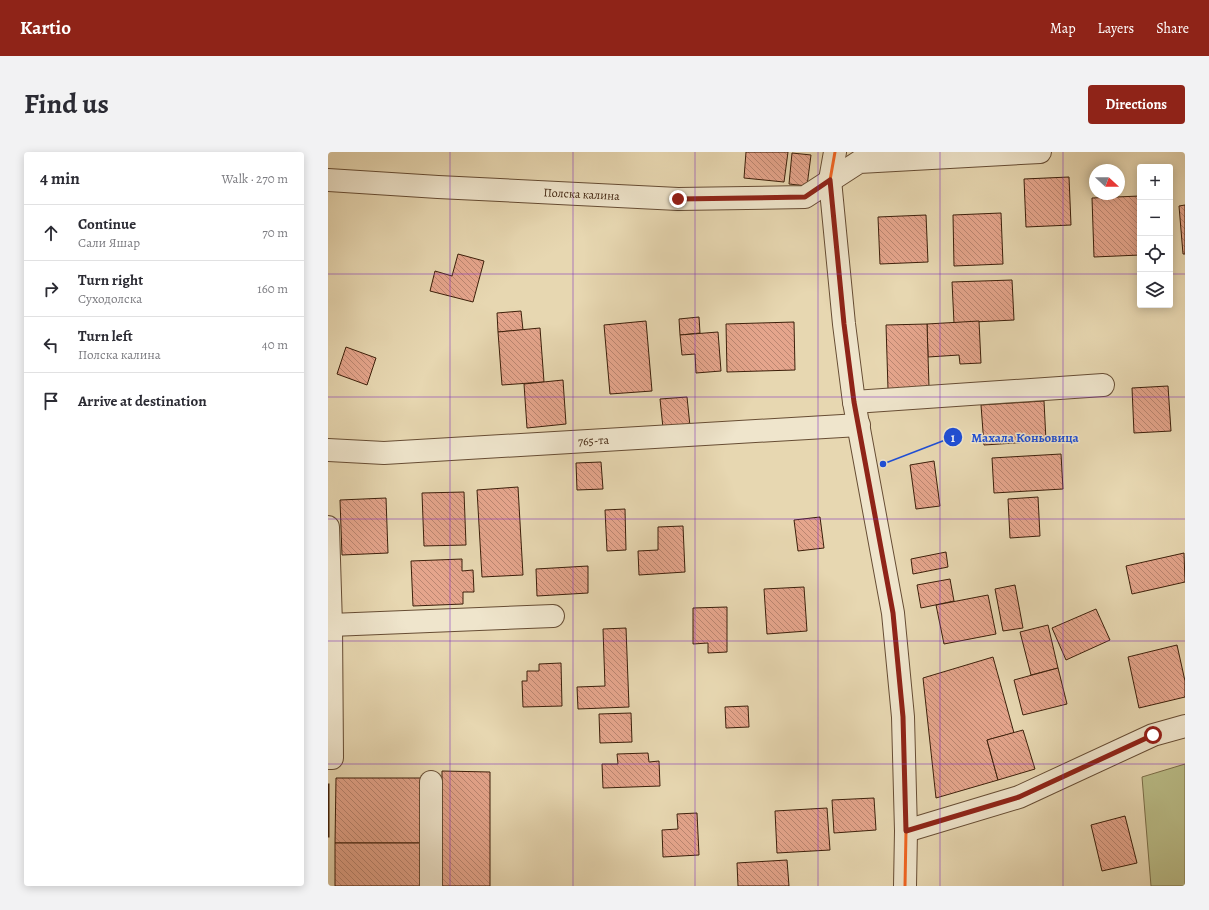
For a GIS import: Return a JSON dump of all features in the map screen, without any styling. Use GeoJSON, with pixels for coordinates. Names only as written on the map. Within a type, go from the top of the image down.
{"type":"FeatureCollection","features":[{"type":"Feature","properties":{"kind":"street"},"geometry":{"type":"LineString","coordinates":[[835,152],[830,180],[844,324],[854,402],[893,613],[903,717],[906,831],[905,886]]}},
{"type":"Feature","properties":{"kind":"street","name":"Полска калина"},"geometry":{"type":"LineString","coordinates":[[328,180],[678,199],[805,197],[859,162],[1040,152]]}},
{"type":"Feature","properties":{"kind":"street"},"geometry":{"type":"LineString","coordinates":[[854,402],[1103,385]]}},
{"type":"Feature","properties":{"kind":"street","name":"765-та"},"geometry":{"type":"LineString","coordinates":[[328,450],[384,453],[859,425]]}},
{"type":"Feature","properties":{"kind":"street"},"geometry":{"type":"LineString","coordinates":[[328,527],[331,625],[332,758],[328,758]]}},
{"type":"Feature","properties":{"kind":"street"},"geometry":{"type":"LineString","coordinates":[[331,625],[554,616]]}},
{"type":"Feature","properties":{"kind":"street"},"geometry":{"type":"LineString","coordinates":[[906,831],[1019,797],[1153,735],[1185,726]]}},
{"type":"Feature","properties":{"kind":"street"},"geometry":{"type":"LineString","coordinates":[[430,782],[431,886]]}},
{"type":"Feature","properties":{"kind":"green space"},"geometry":{"type":"Polygon","coordinates":[[[1185,764],[1185,886],[1151,886],[1142,777],[1185,764]]]}},
{"type":"Feature","properties":{"kind":"building"},"geometry":{"type":"Polygon","coordinates":[[[746,152],[788,152],[784,182],[744,178],[746,152]]]}},
{"type":"Feature","properties":{"kind":"building"},"geometry":{"type":"Polygon","coordinates":[[[792,153],[811,155],[807,186],[789,184],[792,153]]]}},
{"type":"Feature","properties":{"kind":"building"},"geometry":{"type":"Polygon","coordinates":[[[1069,177],[1071,225],[1026,227],[1024,179],[1069,177]]]}},
{"type":"Feature","properties":{"kind":"building"},"geometry":{"type":"Polygon","coordinates":[[[1137,196],[1137,255],[1094,257],[1092,200],[1125,200],[1125,197],[1137,196]]]}},
{"type":"Feature","properties":{"kind":"building"},"geometry":{"type":"Polygon","coordinates":[[[1185,205],[1185,254],[1183,254],[1179,206],[1185,205]]]}},
{"type":"Feature","properties":{"kind":"building"},"geometry":{"type":"Polygon","coordinates":[[[1001,213],[1003,264],[954,266],[953,215],[1001,213]]]}},
{"type":"Feature","properties":{"kind":"building"},"geometry":{"type":"Polygon","coordinates":[[[926,215],[928,262],[880,264],[878,217],[926,215]]]}},
{"type":"Feature","properties":{"kind":"building"},"geometry":{"type":"Polygon","coordinates":[[[458,254],[484,261],[473,302],[430,291],[435,271],[452,276],[458,254]]]}},
{"type":"Feature","properties":{"kind":"building"},"geometry":{"type":"Polygon","coordinates":[[[1012,280],[1014,320],[954,323],[952,282],[1012,280]]]}},
{"type":"Feature","properties":{"kind":"building"},"geometry":{"type":"Polygon","coordinates":[[[521,311],[523,330],[498,332],[497,313],[521,311]]]}},
{"type":"Feature","properties":{"kind":"building"},"geometry":{"type":"Polygon","coordinates":[[[699,317],[700,333],[680,335],[679,319],[699,317]]]}},
{"type":"Feature","properties":{"kind":"building"},"geometry":{"type":"Polygon","coordinates":[[[646,321],[652,391],[610,394],[604,325],[646,321]]]}},
{"type":"Feature","properties":{"kind":"building"},"geometry":{"type":"Polygon","coordinates":[[[979,321],[981,363],[960,364],[959,355],[928,357],[927,324],[979,321]]]}},
{"type":"Feature","properties":{"kind":"building"},"geometry":{"type":"Polygon","coordinates":[[[794,322],[795,370],[727,372],[726,324],[794,322]]]}},
{"type":"Feature","properties":{"kind":"building"},"geometry":{"type":"Polygon","coordinates":[[[927,324],[929,387],[888,389],[886,325],[927,324]]]}},
{"type":"Feature","properties":{"kind":"building"},"geometry":{"type":"Polygon","coordinates":[[[540,328],[544,382],[502,385],[498,332],[540,328]]]}},
{"type":"Feature","properties":{"kind":"building"},"geometry":{"type":"Polygon","coordinates":[[[718,332],[721,371],[696,373],[695,354],[682,355],[680,335],[718,332]]]}},
{"type":"Feature","properties":{"kind":"building"},"geometry":{"type":"Polygon","coordinates":[[[346,347],[376,358],[367,385],[337,374],[346,347]]]}},
{"type":"Feature","properties":{"kind":"building"},"geometry":{"type":"Polygon","coordinates":[[[563,380],[566,424],[527,428],[524,384],[563,380]]]}},
{"type":"Feature","properties":{"kind":"building"},"geometry":{"type":"Polygon","coordinates":[[[1168,386],[1171,431],[1134,433],[1132,388],[1168,386]]]}},
{"type":"Feature","properties":{"kind":"building"},"geometry":{"type":"Polygon","coordinates":[[[687,397],[690,426],[663,428],[660,399],[687,397]]]}},
{"type":"Feature","properties":{"kind":"building"},"geometry":{"type":"Polygon","coordinates":[[[1044,401],[1046,441],[984,445],[981,405],[1044,401]]]}},
{"type":"Feature","properties":{"kind":"building"},"geometry":{"type":"Polygon","coordinates":[[[1061,454],[1063,489],[994,493],[992,458],[1061,454]]]}},
{"type":"Feature","properties":{"kind":"building"},"geometry":{"type":"Polygon","coordinates":[[[934,461],[940,506],[916,509],[910,465],[934,461]]]}},
{"type":"Feature","properties":{"kind":"building"},"geometry":{"type":"Polygon","coordinates":[[[601,462],[603,489],[577,490],[576,463],[601,462]]]}},
{"type":"Feature","properties":{"kind":"building"},"geometry":{"type":"Polygon","coordinates":[[[518,487],[523,575],[482,577],[477,490],[518,487]]]}},
{"type":"Feature","properties":{"kind":"building"},"geometry":{"type":"Polygon","coordinates":[[[464,492],[466,545],[424,546],[422,493],[464,492]]]}},
{"type":"Feature","properties":{"kind":"building"},"geometry":{"type":"Polygon","coordinates":[[[1038,497],[1040,536],[1010,538],[1008,499],[1038,497]]]}},
{"type":"Feature","properties":{"kind":"building"},"geometry":{"type":"Polygon","coordinates":[[[386,498],[388,553],[342,555],[340,500],[386,498]]]}},
{"type":"Feature","properties":{"kind":"building"},"geometry":{"type":"Polygon","coordinates":[[[625,509],[626,550],[607,551],[605,510],[625,509]]]}},
{"type":"Feature","properties":{"kind":"building"},"geometry":{"type":"Polygon","coordinates":[[[820,517],[824,548],[798,551],[794,520],[820,517]]]}},
{"type":"Feature","properties":{"kind":"building"},"geometry":{"type":"Polygon","coordinates":[[[683,526],[685,572],[639,575],[638,551],[658,550],[658,527],[683,526]]]}},
{"type":"Feature","properties":{"kind":"building"},"geometry":{"type":"Polygon","coordinates":[[[946,552],[948,567],[913,574],[911,559],[946,552]]]}},
{"type":"Feature","properties":{"kind":"building"},"geometry":{"type":"Polygon","coordinates":[[[1184,553],[1185,582],[1132,594],[1126,566],[1184,553]]]}},
{"type":"Feature","properties":{"kind":"building"},"geometry":{"type":"Polygon","coordinates":[[[462,559],[462,571],[473,570],[474,592],[463,592],[463,604],[413,606],[411,561],[462,559]]]}},
{"type":"Feature","properties":{"kind":"building"},"geometry":{"type":"Polygon","coordinates":[[[588,566],[588,593],[537,596],[536,569],[588,566]]]}},
{"type":"Feature","properties":{"kind":"building"},"geometry":{"type":"Polygon","coordinates":[[[950,579],[954,601],[921,608],[917,585],[950,579]]]}},
{"type":"Feature","properties":{"kind":"building"},"geometry":{"type":"Polygon","coordinates":[[[1015,585],[1023,628],[1003,631],[995,589],[1015,585]]]}},
{"type":"Feature","properties":{"kind":"building"},"geometry":{"type":"Polygon","coordinates":[[[804,587],[807,631],[767,634],[764,589],[804,587]]]}},
{"type":"Feature","properties":{"kind":"building"},"geometry":{"type":"Polygon","coordinates":[[[988,595],[996,634],[944,644],[936,605],[988,595]]]}},
{"type":"Feature","properties":{"kind":"building"},"geometry":{"type":"Polygon","coordinates":[[[727,607],[727,652],[708,653],[708,643],[693,644],[693,608],[727,607]]]}},
{"type":"Feature","properties":{"kind":"building"},"geometry":{"type":"Polygon","coordinates":[[[1096,609],[1110,640],[1066,660],[1052,628],[1096,609]]]}},
{"type":"Feature","properties":{"kind":"building"},"geometry":{"type":"Polygon","coordinates":[[[1048,625],[1058,668],[1031,675],[1020,632],[1048,625]]]}},
{"type":"Feature","properties":{"kind":"building"},"geometry":{"type":"Polygon","coordinates":[[[626,628],[629,707],[578,709],[577,687],[605,686],[603,629],[626,628]]]}},
{"type":"Feature","properties":{"kind":"building"},"geometry":{"type":"Polygon","coordinates":[[[1177,645],[1185,681],[1185,697],[1139,708],[1128,657],[1177,645]]]}},
{"type":"Feature","properties":{"kind":"building"},"geometry":{"type":"Polygon","coordinates":[[[993,657],[1014,733],[987,740],[998,780],[936,798],[923,678],[993,657]]]}},
{"type":"Feature","properties":{"kind":"building"},"geometry":{"type":"Polygon","coordinates":[[[561,663],[562,706],[523,707],[522,681],[527,681],[527,671],[539,671],[539,664],[561,663]]]}},
{"type":"Feature","properties":{"kind":"building"},"geometry":{"type":"Polygon","coordinates":[[[1058,668],[1067,704],[1023,715],[1014,680],[1058,668]]]}},
{"type":"Feature","properties":{"kind":"building"},"geometry":{"type":"Polygon","coordinates":[[[748,706],[749,727],[726,728],[725,707],[748,706]]]}},
{"type":"Feature","properties":{"kind":"building"},"geometry":{"type":"Polygon","coordinates":[[[631,713],[632,742],[600,743],[599,714],[631,713]]]}},
{"type":"Feature","properties":{"kind":"building"},"geometry":{"type":"Polygon","coordinates":[[[1023,730],[1035,769],[998,780],[987,740],[1023,730]]]}},
{"type":"Feature","properties":{"kind":"building"},"geometry":{"type":"Polygon","coordinates":[[[648,753],[649,762],[659,761],[660,786],[603,788],[602,764],[618,764],[617,754],[648,753]]]}},
{"type":"Feature","properties":{"kind":"building"},"geometry":{"type":"Polygon","coordinates":[[[442,771],[490,772],[490,886],[442,886],[442,771]]]}},
{"type":"Feature","properties":{"kind":"building"},"geometry":{"type":"Polygon","coordinates":[[[336,778],[423,778],[423,843],[335,843],[336,778]]]}},
{"type":"Feature","properties":{"kind":"building"},"geometry":{"type":"Polygon","coordinates":[[[329,784],[329,837],[328,837],[329,784]]]}},
{"type":"Feature","properties":{"kind":"building"},"geometry":{"type":"Polygon","coordinates":[[[874,798],[876,830],[834,833],[832,800],[874,798]]]}},
{"type":"Feature","properties":{"kind":"building"},"geometry":{"type":"Polygon","coordinates":[[[827,808],[830,850],[777,853],[775,811],[827,808]]]}},
{"type":"Feature","properties":{"kind":"building"},"geometry":{"type":"Polygon","coordinates":[[[697,813],[699,855],[663,857],[662,830],[678,829],[677,814],[697,813]]]}},
{"type":"Feature","properties":{"kind":"building"},"geometry":{"type":"Polygon","coordinates":[[[1125,816],[1137,863],[1102,871],[1091,825],[1125,816]]]}},
{"type":"Feature","properties":{"kind":"building"},"geometry":{"type":"Polygon","coordinates":[[[335,843],[423,843],[422,886],[335,886],[335,843]]]}},
{"type":"Feature","properties":{"kind":"building"},"geometry":{"type":"Polygon","coordinates":[[[787,860],[789,886],[738,886],[737,863],[787,860]]]}},
{"type":"Feature","properties":{"kind":"transit line"},"geometry":{"type":"LineString","coordinates":[[835,152],[830,180],[844,324],[854,402],[893,613],[903,717],[906,831],[905,886]]}},
{"type":"Feature","properties":{"kind":"place","name":"Махала Коньовица"},"geometry":{"type":"Point","coordinates":[883,464]}},
{"type":"Feature","properties":{"kind":"route"},"geometry":{"type":"LineString","coordinates":[[678,199],[805,197],[830,180],[844,324],[854,402],[893,613],[903,717],[906,831],[1019,797],[1153,735]]}}]}
